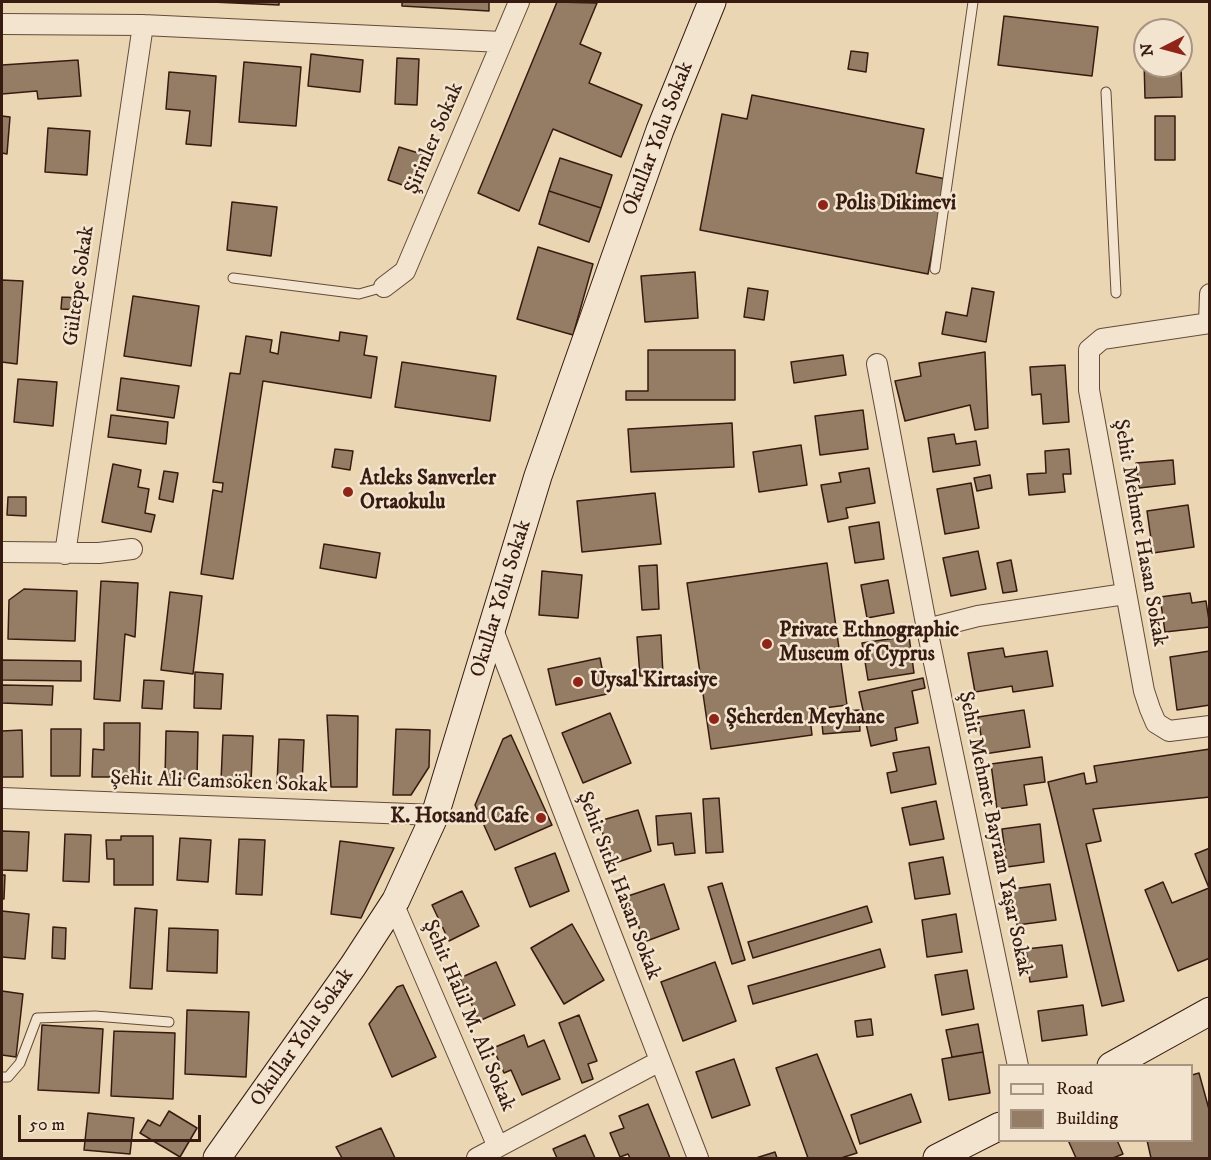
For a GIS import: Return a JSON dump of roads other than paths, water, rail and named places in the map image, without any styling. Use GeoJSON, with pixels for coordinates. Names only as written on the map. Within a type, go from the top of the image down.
{"type":"FeatureCollection","features":[{"type":"Feature","properties":{"kind":"street","name":"Şirinler Sokak"},"geometry":{"type":"LineString","coordinates":[[384,287],[405,271],[519,2]]}},
{"type":"Feature","properties":{"kind":"street","name":"Okullar Yolu Sokak"},"geometry":{"type":"LineString","coordinates":[[217,1158],[346,976],[393,903],[435,815],[538,476],[660,130],[712,2]]}},
{"type":"Feature","properties":{"kind":"street"},"geometry":{"type":"LineString","coordinates":[[2,24],[143,25],[502,42]]}},
{"type":"Feature","properties":{"kind":"street","name":"Gültepe Sokak"},"geometry":{"type":"LineString","coordinates":[[65,554],[143,25]]}},
{"type":"Feature","properties":{"kind":"street"},"geometry":{"type":"LineString","coordinates":[[1209,294],[1209,323]]}},
{"type":"Feature","properties":{"kind":"street","name":"Şehit Mehmet Hasan Sokak"},"geometry":{"type":"LineString","coordinates":[[1209,323],[1102,339],[1089,350],[1089,390],[1144,691],[1156,723],[1169,731],[1209,726]]}},
{"type":"Feature","properties":{"kind":"street","name":"Şehit Mehmet Bayram Yaşar Sokak"},"geometry":{"type":"LineString","coordinates":[[878,364],[927,629],[1018,1064]]}},
{"type":"Feature","properties":{"kind":"street"},"geometry":{"type":"LineString","coordinates":[[2,552],[65,554],[132,549]]}},
{"type":"Feature","properties":{"kind":"street"},"geometry":{"type":"LineString","coordinates":[[927,629],[978,616],[1125,594]]}},
{"type":"Feature","properties":{"kind":"street","name":"Şehit Sıtkı Hasan Sokak"},"geometry":{"type":"LineString","coordinates":[[493,630],[698,1158]]}},
{"type":"Feature","properties":{"kind":"street","name":"Şehit Ali Camsöken Sokak"},"geometry":{"type":"LineString","coordinates":[[2,798],[435,815]]}},
{"type":"Feature","properties":{"kind":"street","name":"Şehit Halil M. Ali Sokak"},"geometry":{"type":"LineString","coordinates":[[393,903],[498,1147]]}},
{"type":"Feature","properties":{"kind":"street"},"geometry":{"type":"LineString","coordinates":[[1113,1064],[1209,1011]]}},
{"type":"Feature","properties":{"kind":"street"},"geometry":{"type":"LineString","coordinates":[[477,1158],[660,1061]]}},
{"type":"Feature","properties":{"kind":"street"},"geometry":{"type":"LineString","coordinates":[[937,1158],[998,1127]]}},
{"type":"Feature","properties":{"kind":"lane"},"geometry":{"type":"LineString","coordinates":[[935,269],[973,2]]}},
{"type":"Feature","properties":{"kind":"lane"},"geometry":{"type":"LineString","coordinates":[[1106,92],[1116,293]]}},
{"type":"Feature","properties":{"kind":"lane"},"geometry":{"type":"LineString","coordinates":[[233,278],[359,294],[384,287]]}},
{"type":"Feature","properties":{"kind":"lane"},"geometry":{"type":"LineString","coordinates":[[2,1077],[8,1077],[20,1063],[29,1045],[37,1018],[95,1016],[169,1022]]}},
{"type":"Feature","properties":{"kind":"place","name":"Polis Dikimevi"},"geometry":{"type":"Point","coordinates":[823,205]}},
{"type":"Feature","properties":{"kind":"place","name":"Atleks Sanverler Ortaokulu"},"geometry":{"type":"Point","coordinates":[348,492]}},
{"type":"Feature","properties":{"kind":"place","name":"Private Ethnographic Museum of Cyprus"},"geometry":{"type":"Point","coordinates":[767,644]}},
{"type":"Feature","properties":{"kind":"place","name":"Uysal Kirtasiye"},"geometry":{"type":"Point","coordinates":[578,682]}},
{"type":"Feature","properties":{"kind":"place","name":"Şeherden Meyhane"},"geometry":{"type":"Point","coordinates":[714,719]}},
{"type":"Feature","properties":{"kind":"place","name":"K. Hotsand Cafe"},"geometry":{"type":"Point","coordinates":[541,818]}}]}
